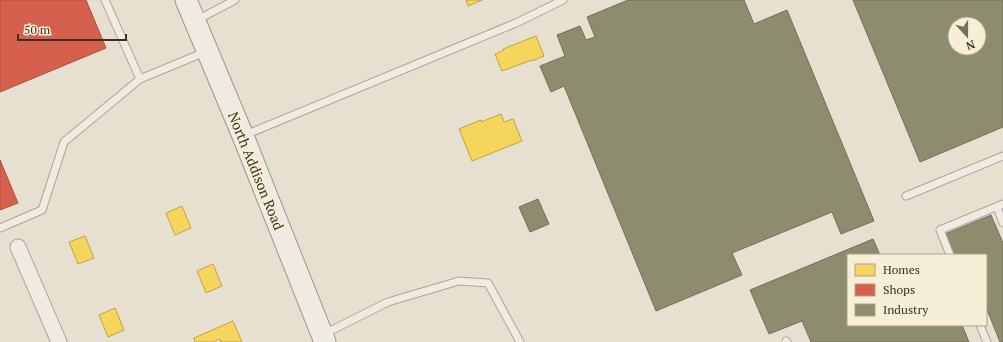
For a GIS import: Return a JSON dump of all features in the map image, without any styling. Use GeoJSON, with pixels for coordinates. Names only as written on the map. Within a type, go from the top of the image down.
{"type":"FeatureCollection","features":[{"type":"Feature","properties":{"kind":"street","name":"North Addison Road"},"geometry":{"type":"LineString","coordinates":[[186,0],[243,136],[323,338]]}},
{"type":"Feature","properties":{"kind":"street"},"geometry":{"type":"LineString","coordinates":[[18,247],[59,342]]}},
{"type":"Feature","properties":{"kind":"lane"},"geometry":{"type":"LineString","coordinates":[[105,0],[140,79]]}},
{"type":"Feature","properties":{"kind":"lane"},"geometry":{"type":"LineString","coordinates":[[195,21],[235,0]]}},
{"type":"Feature","properties":{"kind":"lane"},"geometry":{"type":"LineString","coordinates":[[243,136],[516,23],[562,0]]}},
{"type":"Feature","properties":{"kind":"lane"},"geometry":{"type":"LineString","coordinates":[[0,228],[42,210],[64,142],[140,79],[207,52]]}},
{"type":"Feature","properties":{"kind":"lane"},"geometry":{"type":"LineString","coordinates":[[906,196],[1003,156]]}},
{"type":"Feature","properties":{"kind":"lane"},"geometry":{"type":"LineString","coordinates":[[950,254],[940,230],[1000,206],[1003,223]]}},
{"type":"Feature","properties":{"kind":"lane"},"geometry":{"type":"LineString","coordinates":[[323,338],[388,302],[459,281],[488,283],[520,342]]}},
{"type":"Feature","properties":{"kind":"lane"},"geometry":{"type":"LineString","coordinates":[[980,326],[987,342]]}},
{"type":"Feature","properties":{"kind":"building: Homes"},"geometry":{"type":"Polygon","coordinates":[[[466,0],[482,0],[468,6],[466,0]]]}},
{"type":"Feature","properties":{"kind":"building: Homes"},"geometry":{"type":"Polygon","coordinates":[[[536,36],[544,56],[502,71],[495,54],[504,50],[503,49],[536,36]]]}},
{"type":"Feature","properties":{"kind":"building: Homes"},"geometry":{"type":"Polygon","coordinates":[[[501,114],[504,122],[513,119],[522,141],[472,161],[459,129],[501,114]]]}},
{"type":"Feature","properties":{"kind":"building: Homes"},"geometry":{"type":"Polygon","coordinates":[[[182,206],[191,228],[175,235],[166,213],[182,206]]]}},
{"type":"Feature","properties":{"kind":"building: Homes"},"geometry":{"type":"Polygon","coordinates":[[[85,236],[94,258],[78,264],[69,242],[85,236]]]}},
{"type":"Feature","properties":{"kind":"building: Homes"},"geometry":{"type":"Polygon","coordinates":[[[213,264],[222,286],[206,293],[197,271],[213,264]]]}},
{"type":"Feature","properties":{"kind":"building: Homes"},"geometry":{"type":"Polygon","coordinates":[[[115,308],[124,330],[108,337],[99,315],[115,308]]]}},
{"type":"Feature","properties":{"kind":"building: Homes"},"geometry":{"type":"Polygon","coordinates":[[[233,321],[242,342],[221,342],[220,339],[213,342],[195,342],[194,338],[233,321]]]}},
{"type":"Feature","properties":{"kind":"building: Shops"},"geometry":{"type":"Polygon","coordinates":[[[0,0],[86,0],[106,48],[0,92],[0,0]]]}},
{"type":"Feature","properties":{"kind":"building: Shops"},"geometry":{"type":"Polygon","coordinates":[[[0,160],[18,203],[0,210],[0,160]]]}},
{"type":"Feature","properties":{"kind":"building: Industry"},"geometry":{"type":"Polygon","coordinates":[[[628,0],[744,0],[754,24],[787,10],[874,221],[841,234],[832,212],[732,253],[742,275],[656,311],[564,86],[551,92],[540,66],[565,56],[557,35],[580,26],[586,40],[595,37],[587,17],[628,0]]]}},
{"type":"Feature","properties":{"kind":"building: Industry"},"geometry":{"type":"Polygon","coordinates":[[[853,0],[1003,0],[1003,127],[920,162],[853,0]]]}},
{"type":"Feature","properties":{"kind":"building: Industry"},"geometry":{"type":"Polygon","coordinates":[[[538,199],[549,224],[530,232],[519,207],[538,199]]]}},
{"type":"Feature","properties":{"kind":"building: Industry"},"geometry":{"type":"Polygon","coordinates":[[[991,215],[1003,243],[1003,342],[1000,342],[987,310],[987,254],[953,254],[945,234],[991,215]]]}},
{"type":"Feature","properties":{"kind":"building: Industry"},"geometry":{"type":"Polygon","coordinates":[[[873,239],[880,254],[847,254],[847,326],[962,326],[969,342],[811,342],[802,321],[769,334],[750,290],[873,239]]]}}]}
